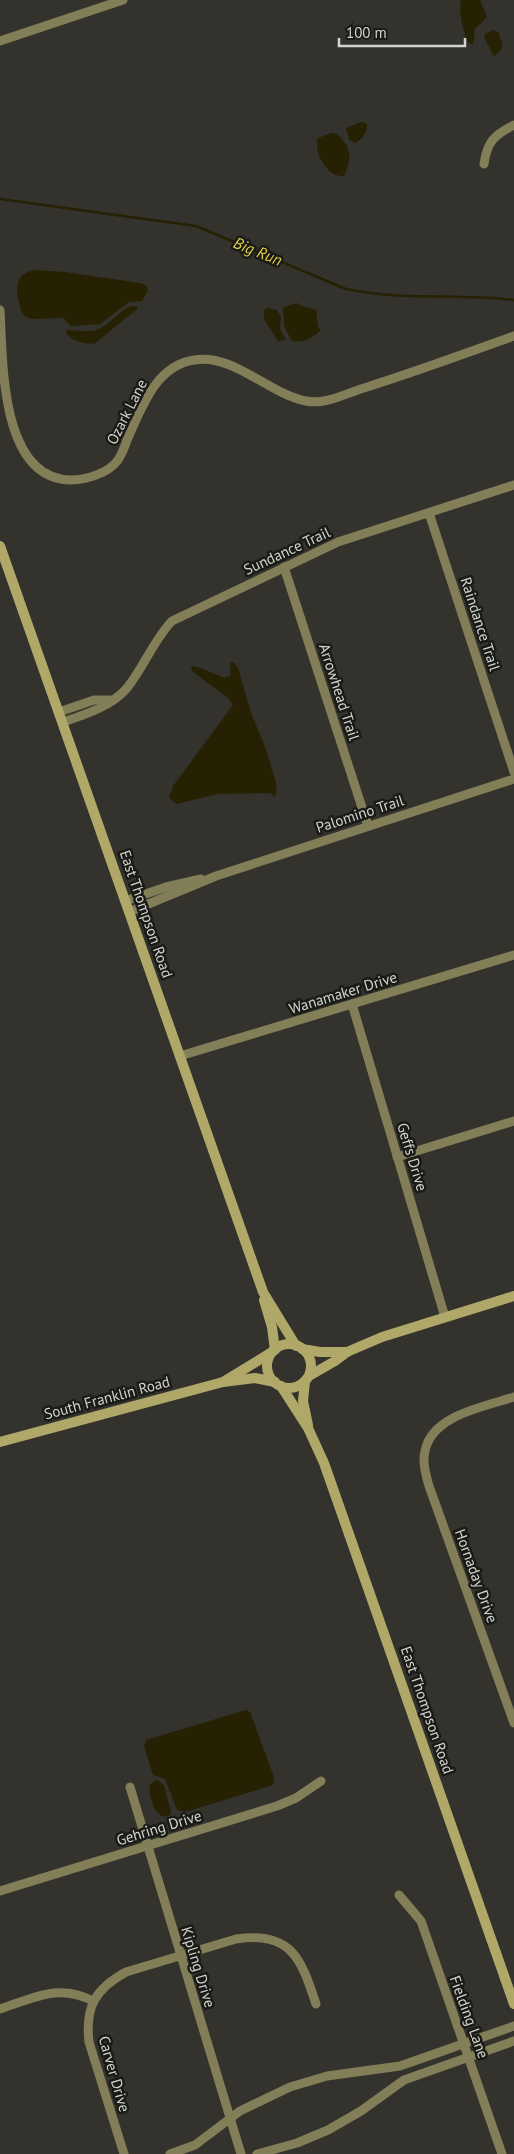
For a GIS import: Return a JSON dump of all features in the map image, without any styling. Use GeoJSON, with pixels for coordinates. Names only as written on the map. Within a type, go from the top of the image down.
{"type":"FeatureCollection","features":[{"type":"Feature","properties":{"kind":"main road","name":"East Thompson Road"},"geometry":{"type":"LineString","coordinates":[[0,546],[263,1292],[264,1302],[272,1327],[274,1351]]}},
{"type":"Feature","properties":{"kind":"main road","name":"East Thompson Road"},"geometry":{"type":"LineString","coordinates":[[263,1292],[299,1347]]}},
{"type":"Feature","properties":{"kind":"main road"},"geometry":{"type":"LineString","coordinates":[[347,1352],[320,1352],[287,1344],[274,1351],[268,1361],[269,1374],[278,1384],[294,1387],[347,1352],[382,1337],[514,1296]]}},
{"type":"Feature","properties":{"kind":"main road"},"geometry":{"type":"LineString","coordinates":[[299,1347],[310,1359],[311,1369],[307,1378]]}},
{"type":"Feature","properties":{"kind":"main road","name":"South Franklin Road"},"geometry":{"type":"LineString","coordinates":[[222,1382],[274,1351]]}},
{"type":"Feature","properties":{"kind":"main road","name":"South Franklin Road"},"geometry":{"type":"LineString","coordinates":[[0,1442],[222,1382],[255,1378],[278,1384]]}},
{"type":"Feature","properties":{"kind":"main road","name":"East Thompson Road"},"geometry":{"type":"LineString","coordinates":[[307,1378],[303,1401],[308,1428]]}},
{"type":"Feature","properties":{"kind":"main road","name":"East Thompson Road"},"geometry":{"type":"LineString","coordinates":[[278,1384],[308,1428],[324,1463],[514,2004]]}},
{"type":"Feature","properties":{"kind":"street"},"geometry":{"type":"LineString","coordinates":[[0,41],[123,0]]}},
{"type":"Feature","properties":{"kind":"street"},"geometry":{"type":"LineString","coordinates":[[484,164],[486,149],[498,133],[514,125]]}},
{"type":"Feature","properties":{"kind":"street","name":"Ozark Lane"},"geometry":{"type":"LineString","coordinates":[[0,310],[5,397],[10,422],[18,445],[26,458],[38,469],[54,478],[72,480],[90,477],[105,471],[118,460],[154,385],[165,374],[179,365],[195,360],[211,360],[224,363],[295,398],[308,402],[325,400],[407,374],[514,336]]}},
{"type":"Feature","properties":{"kind":"street","name":"Sundance Trail"},"geometry":{"type":"LineString","coordinates":[[63,722],[97,710],[126,690],[159,634],[172,621],[338,542],[514,485]]}},
{"type":"Feature","properties":{"kind":"street","name":"Raindance Trail"},"geometry":{"type":"LineString","coordinates":[[429,513],[514,772]]}},
{"type":"Feature","properties":{"kind":"street","name":"Arrowhead Trail"},"geometry":{"type":"LineString","coordinates":[[284,567],[368,826]]}},
{"type":"Feature","properties":{"kind":"street"},"geometry":{"type":"LineString","coordinates":[[59,712],[94,700],[111,700]]}},
{"type":"Feature","properties":{"kind":"street","name":"Palomino Trail"},"geometry":{"type":"LineString","coordinates":[[125,901],[166,887],[216,876],[514,778]]}},
{"type":"Feature","properties":{"kind":"street","name":"Palomino Trail"},"geometry":{"type":"LineString","coordinates":[[129,912],[173,896],[216,876]]}},
{"type":"Feature","properties":{"kind":"street","name":"Wanamaker Drive"},"geometry":{"type":"LineString","coordinates":[[180,1056],[514,955]]}},
{"type":"Feature","properties":{"kind":"street","name":"Geffs Drive"},"geometry":{"type":"LineString","coordinates":[[352,1004],[445,1317]]}},
{"type":"Feature","properties":{"kind":"street"},"geometry":{"type":"LineString","coordinates":[[397,1157],[514,1121]]}},
{"type":"Feature","properties":{"kind":"street","name":"Hornaday Drive"},"geometry":{"type":"LineString","coordinates":[[514,1397],[453,1418],[437,1429],[430,1437],[424,1452],[429,1486],[514,1723]]}},
{"type":"Feature","properties":{"kind":"street","name":"Gehring Drive"},"geometry":{"type":"LineString","coordinates":[[0,1891],[278,1806],[296,1798],[321,1781]]}},
{"type":"Feature","properties":{"kind":"street","name":"Kipling Drive"},"geometry":{"type":"LineString","coordinates":[[130,1787],[241,2154]]}},
{"type":"Feature","properties":{"kind":"street","name":"Fielding Lane"},"geometry":{"type":"LineString","coordinates":[[399,1895],[421,1921],[502,2154]]}},
{"type":"Feature","properties":{"kind":"street"},"geometry":{"type":"LineString","coordinates":[[0,2009],[55,1992],[80,1994],[93,2001],[111,1980],[126,1972],[236,1938],[254,1936],[268,1938],[290,1950],[300,1961],[316,2004]]}},
{"type":"Feature","properties":{"kind":"street","name":"Carver Drive"},"geometry":{"type":"LineString","coordinates":[[93,2001],[88,2026],[89,2042],[124,2154]]}},
{"type":"Feature","properties":{"kind":"street"},"geometry":{"type":"LineString","coordinates":[[170,2154],[194,2145],[230,2118],[273,2094],[310,2080],[350,2072],[400,2066],[514,2026]]}},
{"type":"Feature","properties":{"kind":"street"},"geometry":{"type":"LineString","coordinates":[[257,2154],[297,2143],[328,2130],[361,2111],[404,2080],[514,2041]]}},
{"type":"Feature","properties":{"kind":"shaded area"},"geometry":{"type":"Polygon","coordinates":[[[461,0],[480,0],[487,17],[475,29],[473,44],[468,43],[463,27],[460,11],[461,0]]]}},
{"type":"Feature","properties":{"kind":"shaded area"},"geometry":{"type":"Polygon","coordinates":[[[493,30],[498,32],[502,46],[500,51],[494,56],[484,37],[485,34],[493,30]]]}},
{"type":"Feature","properties":{"kind":"shaded area"},"geometry":{"type":"Polygon","coordinates":[[[362,122],[367,124],[367,130],[362,138],[355,143],[349,139],[346,128],[362,122]]]}},
{"type":"Feature","properties":{"kind":"shaded area"},"geometry":{"type":"Polygon","coordinates":[[[332,133],[337,134],[342,139],[348,149],[349,158],[344,176],[338,176],[327,169],[318,150],[318,138],[332,133]]]}},
{"type":"Feature","properties":{"kind":"shaded area"},"geometry":{"type":"Polygon","coordinates":[[[34,270],[65,272],[140,283],[146,285],[148,291],[142,301],[129,302],[100,324],[71,326],[63,318],[30,319],[23,315],[17,288],[21,277],[34,270]]]}},
{"type":"Feature","properties":{"kind":"shaded area"},"geometry":{"type":"Polygon","coordinates":[[[297,303],[316,310],[318,327],[321,330],[308,339],[292,341],[284,326],[283,307],[297,303]]]}},
{"type":"Feature","properties":{"kind":"shaded area"},"geometry":{"type":"Polygon","coordinates":[[[131,306],[137,306],[137,309],[94,344],[75,340],[66,333],[67,330],[88,331],[99,329],[131,306]]]}},
{"type":"Feature","properties":{"kind":"shaded area"},"geometry":{"type":"Polygon","coordinates":[[[268,308],[277,310],[281,318],[280,329],[286,340],[278,341],[264,319],[264,310],[268,308]]]}},
{"type":"Feature","properties":{"kind":"shaded area"},"geometry":{"type":"Polygon","coordinates":[[[234,662],[238,668],[251,713],[266,749],[277,786],[275,797],[270,793],[218,794],[176,804],[169,798],[173,786],[233,705],[228,698],[192,671],[191,666],[225,678],[231,675],[230,663],[234,662]]]}},
{"type":"Feature","properties":{"kind":"shaded area"},"geometry":{"type":"Polygon","coordinates":[[[246,1710],[250,1712],[274,1777],[273,1785],[185,1812],[177,1810],[165,1779],[153,1775],[144,1746],[146,1740],[246,1710]]]}},
{"type":"Feature","properties":{"kind":"shaded area"},"geometry":{"type":"Polygon","coordinates":[[[157,1780],[164,1785],[171,1812],[170,1815],[160,1815],[151,1801],[150,1784],[157,1780]]]}},
{"type":"Feature","properties":{"kind":"waterway","name":"Big Run"},"geometry":{"type":"LineString","coordinates":[[0,199],[196,226],[346,289],[388,295],[514,300]]}}]}
